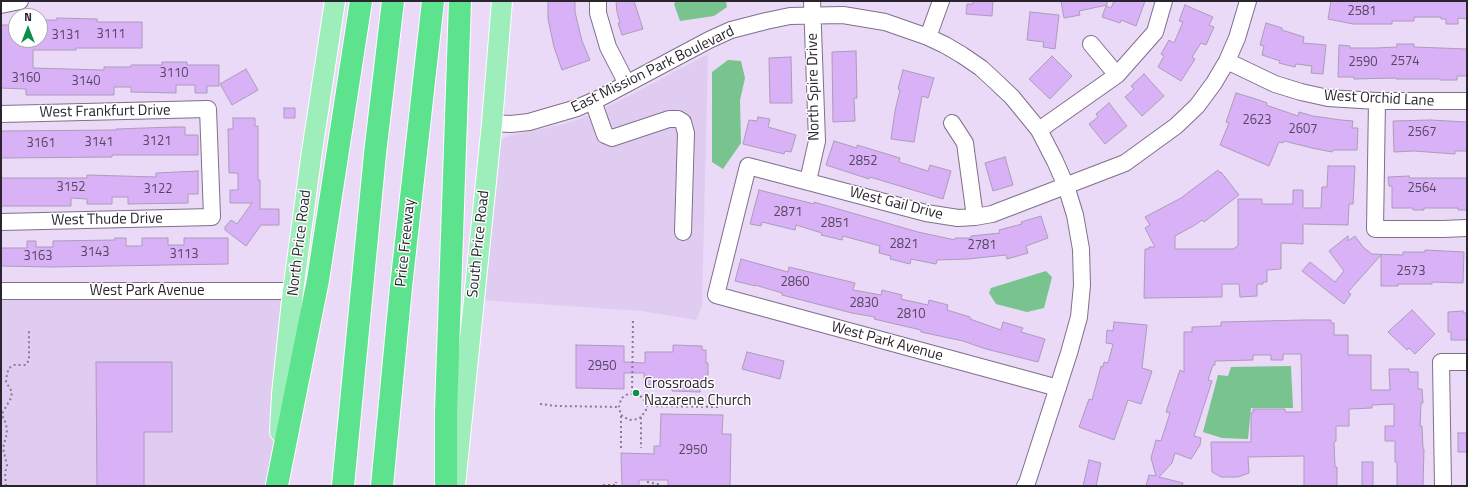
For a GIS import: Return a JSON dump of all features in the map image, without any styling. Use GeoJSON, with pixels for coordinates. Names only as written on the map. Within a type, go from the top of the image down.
{"type":"FeatureCollection","features":[{"type":"Feature","properties":{"kind":"highway"},"geometry":{"type":"LineString","coordinates":[[277,485],[318,280],[362,1]]}},
{"type":"Feature","properties":{"kind":"highway"},"geometry":{"type":"LineString","coordinates":[[343,486],[375,154],[393,1]]}},
{"type":"Feature","properties":{"kind":"highway","name":"Price Freeway"},"geometry":{"type":"LineString","coordinates":[[382,486],[400,287],[433,1]]}},
{"type":"Feature","properties":{"kind":"highway"},"geometry":{"type":"LineString","coordinates":[[446,486],[446,411],[460,1]]}},
{"type":"Feature","properties":{"kind":"main road","name":"North Price Road"},"geometry":{"type":"LineString","coordinates":[[277,485],[282,394],[293,291],[312,151],[335,1]]}},
{"type":"Feature","properties":{"kind":"main road","name":"South Price Road"},"geometry":{"type":"LineString","coordinates":[[455,486],[492,123],[502,1]]}},
{"type":"Feature","properties":{"kind":"street"},"geometry":{"type":"LineString","coordinates":[[1,5],[20,1]]}},
{"type":"Feature","properties":{"kind":"street"},"geometry":{"type":"LineString","coordinates":[[598,1],[598,13],[608,47],[627,84]]}},
{"type":"Feature","properties":{"kind":"street"},"geometry":{"type":"LineString","coordinates":[[928,37],[941,1]]}},
{"type":"Feature","properties":{"kind":"street"},"geometry":{"type":"LineString","coordinates":[[1039,130],[1117,75],[1154,32],[1164,1]]}},
{"type":"Feature","properties":{"kind":"street","name":"West Gail Drive"},"geometry":{"type":"LineString","coordinates":[[716,295],[748,166],[926,213],[958,218],[992,214],[1124,163],[1161,138],[1190,114],[1214,83],[1227,61],[1237,38],[1248,1]]}},
{"type":"Feature","properties":{"kind":"street","name":"East Mission Park Boulevard"},"geometry":{"type":"LineString","coordinates":[[492,123],[511,124],[529,122],[577,108],[731,30],[766,20],[790,16],[812,8],[892,24],[945,45],[980,68],[1012,97],[1039,130],[1066,186],[1075,215],[1080,243],[1082,285],[1075,332],[1027,485]]}},
{"type":"Feature","properties":{"kind":"street","name":"North Spire Drive"},"geometry":{"type":"LineString","coordinates":[[808,181],[817,141],[812,8]]}},
{"type":"Feature","properties":{"kind":"street"},"geometry":{"type":"LineString","coordinates":[[1092,44],[1117,75]]}},
{"type":"Feature","properties":{"kind":"street","name":"West Orchid Lane"},"geometry":{"type":"LineString","coordinates":[[1227,61],[1275,84],[1328,98],[1377,101],[1467,102]]}},
{"type":"Feature","properties":{"kind":"street"},"geometry":{"type":"LineString","coordinates":[[593,101],[605,135],[612,138],[669,119],[678,119],[682,122],[686,133],[683,232]]}},
{"type":"Feature","properties":{"kind":"street"},"geometry":{"type":"LineString","coordinates":[[1377,101],[1375,229],[1467,228]]}},
{"type":"Feature","properties":{"kind":"street","name":"West Frankfurt Drive"},"geometry":{"type":"LineString","coordinates":[[1,114],[208,109],[212,217]]}},
{"type":"Feature","properties":{"kind":"street"},"geometry":{"type":"LineString","coordinates":[[952,123],[965,143],[975,217]]}},
{"type":"Feature","properties":{"kind":"street","name":"West Thude Drive"},"geometry":{"type":"LineString","coordinates":[[1,222],[212,217]]}},
{"type":"Feature","properties":{"kind":"street","name":"West Park Avenue"},"geometry":{"type":"LineString","coordinates":[[1,292],[293,291]]}},
{"type":"Feature","properties":{"kind":"street","name":"West Park Avenue"},"geometry":{"type":"LineString","coordinates":[[716,295],[1058,388]]}},
{"type":"Feature","properties":{"kind":"street"},"geometry":{"type":"LineString","coordinates":[[1447,486],[1443,486],[1441,362],[1467,362]]}},
{"type":"Feature","properties":{"kind":"path"},"geometry":{"type":"LineString","coordinates":[[632,393],[633,321]]}},
{"type":"Feature","properties":{"kind":"path"},"geometry":{"type":"LineString","coordinates":[[6,486],[5,473],[7,465],[3,448],[7,433],[6,424],[3,419],[3,412],[11,398],[12,392],[6,382],[7,374],[10,368],[14,365],[26,365],[29,360],[29,331]]}},
{"type":"Feature","properties":{"kind":"path"},"geometry":{"type":"LineString","coordinates":[[621,415],[629,420],[638,419],[641,417],[646,410],[643,398],[640,395],[632,393],[621,399],[619,407],[621,415],[621,448]]}},
{"type":"Feature","properties":{"kind":"path"},"geometry":{"type":"LineString","coordinates":[[540,404],[619,407]]}},
{"type":"Feature","properties":{"kind":"path"},"geometry":{"type":"LineString","coordinates":[[646,406],[720,407],[725,404]]}},
{"type":"Feature","properties":{"kind":"path"},"geometry":{"type":"LineString","coordinates":[[641,417],[641,448]]}},
{"type":"Feature","properties":{"kind":"path"},"geometry":{"type":"LineString","coordinates":[[604,486],[616,485],[616,482]]}},
{"type":"Feature","properties":{"kind":"path"},"geometry":{"type":"LineString","coordinates":[[646,482],[658,484],[658,486]]}},
{"type":"Feature","properties":{"kind":"shaded area"},"geometry":{"type":"Polygon","coordinates":[[[708,54],[702,306],[696,320],[641,311],[479,300],[499,142],[511,135],[565,124],[587,116],[625,98],[708,54]]]}},
{"type":"Feature","properties":{"kind":"shaded area"},"geometry":{"type":"Polygon","coordinates":[[[1,291],[293,291],[277,486],[1,486],[1,291]]]}},
{"type":"Feature","properties":{"kind":"green space"},"geometry":{"type":"Polygon","coordinates":[[[676,1],[726,1],[727,7],[714,16],[680,21],[674,4],[676,1]]]}},
{"type":"Feature","properties":{"kind":"green space"},"geometry":{"type":"Polygon","coordinates":[[[728,60],[741,61],[745,78],[740,100],[741,143],[723,169],[712,162],[712,72],[728,60]]]}},
{"type":"Feature","properties":{"kind":"green space"},"geometry":{"type":"Polygon","coordinates":[[[1046,271],[1052,277],[1044,308],[1027,312],[996,304],[989,293],[991,288],[1046,271]]]}},
{"type":"Feature","properties":{"kind":"green space"},"geometry":{"type":"Polygon","coordinates":[[[1291,366],[1293,408],[1251,408],[1248,439],[1222,438],[1203,432],[1218,375],[1228,376],[1231,367],[1291,366]]]}},
{"type":"Feature","properties":{"kind":"building"},"geometry":{"type":"Polygon","coordinates":[[[548,1],[575,1],[575,12],[582,41],[590,60],[562,70],[554,47],[548,19],[548,1]]]}},
{"type":"Feature","properties":{"kind":"building"},"geometry":{"type":"Polygon","coordinates":[[[616,1],[634,1],[643,29],[622,35],[618,23],[620,23],[616,1]]]}},
{"type":"Feature","properties":{"kind":"building"},"geometry":{"type":"Polygon","coordinates":[[[973,1],[993,1],[992,16],[966,14],[967,4],[973,4],[973,1]]]}},
{"type":"Feature","properties":{"kind":"building"},"geometry":{"type":"Polygon","coordinates":[[[1061,1],[1107,1],[1107,5],[1079,11],[1080,15],[1064,18],[1061,1]]]}},
{"type":"Feature","properties":{"kind":"building"},"geometry":{"type":"Polygon","coordinates":[[[1114,1],[1145,1],[1136,26],[1121,20],[1120,23],[1102,17],[1106,6],[1111,8],[1114,1]]]}},
{"type":"Feature","properties":{"kind":"building"},"geometry":{"type":"Polygon","coordinates":[[[1331,1],[1467,1],[1467,19],[1458,18],[1458,24],[1446,24],[1446,19],[1441,19],[1441,17],[1414,17],[1414,21],[1392,21],[1392,24],[1353,24],[1328,19],[1331,1]]]}},
{"type":"Feature","properties":{"kind":"building"},"geometry":{"type":"Polygon","coordinates":[[[1185,5],[1213,17],[1209,25],[1214,27],[1206,45],[1201,43],[1192,57],[1195,59],[1181,81],[1158,67],[1164,56],[1161,54],[1169,40],[1174,43],[1183,22],[1179,21],[1185,5]]]}},
{"type":"Feature","properties":{"kind":"building"},"geometry":{"type":"Polygon","coordinates":[[[1030,12],[1059,15],[1055,49],[1043,47],[1044,42],[1027,40],[1030,12]]]}},
{"type":"Feature","properties":{"kind":"building"},"geometry":{"type":"Polygon","coordinates":[[[57,18],[97,19],[97,22],[142,22],[142,48],[76,48],[76,50],[33,50],[33,68],[104,70],[104,67],[162,65],[162,62],[187,62],[187,65],[219,65],[219,86],[207,86],[207,93],[195,93],[195,85],[176,85],[176,93],[131,92],[131,87],[114,87],[114,95],[26,95],[26,89],[1,88],[1,25],[8,25],[8,48],[48,48],[48,20],[57,20],[57,18]]]}},
{"type":"Feature","properties":{"kind":"building"},"geometry":{"type":"Polygon","coordinates":[[[1266,23],[1304,37],[1303,43],[1326,45],[1323,74],[1311,73],[1312,66],[1296,64],[1295,67],[1279,63],[1280,61],[1262,55],[1264,46],[1260,45],[1266,23]]]}},
{"type":"Feature","properties":{"kind":"building"},"geometry":{"type":"Polygon","coordinates":[[[1397,44],[1414,44],[1414,47],[1467,49],[1467,76],[1457,76],[1457,80],[1396,78],[1354,79],[1354,77],[1338,77],[1339,45],[1350,46],[1350,48],[1376,48],[1397,47],[1397,44]]]}},
{"type":"Feature","properties":{"kind":"building"},"geometry":{"type":"Polygon","coordinates":[[[856,51],[857,98],[854,98],[855,121],[833,122],[832,52],[856,51]]]}},
{"type":"Feature","properties":{"kind":"building"},"geometry":{"type":"Polygon","coordinates":[[[1052,56],[1072,76],[1050,99],[1029,79],[1052,56]]]}},
{"type":"Feature","properties":{"kind":"building"},"geometry":{"type":"Polygon","coordinates":[[[791,57],[792,103],[770,103],[769,58],[791,57]]]}},
{"type":"Feature","properties":{"kind":"building"},"geometry":{"type":"Polygon","coordinates":[[[246,69],[258,90],[232,105],[220,84],[246,69]]]}},
{"type":"Feature","properties":{"kind":"building"},"geometry":{"type":"Polygon","coordinates":[[[903,70],[934,78],[928,98],[922,96],[914,142],[891,139],[900,90],[898,89],[903,70]]]}},
{"type":"Feature","properties":{"kind":"building"},"geometry":{"type":"Polygon","coordinates":[[[1144,74],[1164,96],[1142,116],[1125,97],[1134,89],[1131,86],[1144,74]]]}},
{"type":"Feature","properties":{"kind":"building"},"geometry":{"type":"Polygon","coordinates":[[[1236,93],[1267,103],[1266,105],[1298,116],[1299,112],[1313,116],[1353,121],[1352,128],[1358,128],[1357,150],[1333,150],[1332,152],[1284,141],[1283,143],[1279,142],[1269,166],[1220,145],[1229,123],[1226,122],[1236,93]]]}},
{"type":"Feature","properties":{"kind":"building"},"geometry":{"type":"Polygon","coordinates":[[[1109,103],[1127,126],[1105,144],[1089,124],[1098,117],[1096,114],[1109,103]]]}},
{"type":"Feature","properties":{"kind":"building"},"geometry":{"type":"Polygon","coordinates":[[[284,108],[295,108],[295,118],[284,118],[284,108]]]}},
{"type":"Feature","properties":{"kind":"building"},"geometry":{"type":"Polygon","coordinates":[[[758,117],[770,119],[768,127],[796,135],[791,152],[785,151],[784,154],[743,144],[749,120],[757,121],[758,117]]]}},
{"type":"Feature","properties":{"kind":"building"},"geometry":{"type":"Polygon","coordinates":[[[233,118],[255,118],[255,126],[258,126],[258,180],[260,180],[260,209],[279,209],[279,225],[261,225],[246,246],[225,230],[225,227],[231,220],[237,224],[252,203],[230,203],[230,190],[238,190],[238,173],[229,173],[228,129],[233,129],[233,118]]]}},
{"type":"Feature","properties":{"kind":"building"},"geometry":{"type":"Polygon","coordinates":[[[1430,120],[1467,122],[1467,151],[1455,151],[1455,154],[1414,151],[1394,152],[1393,121],[1430,120]]]}},
{"type":"Feature","properties":{"kind":"building"},"geometry":{"type":"Polygon","coordinates":[[[185,127],[185,135],[198,135],[198,155],[112,155],[112,157],[1,158],[1,131],[116,130],[185,127]]]}},
{"type":"Feature","properties":{"kind":"building"},"geometry":{"type":"Polygon","coordinates":[[[834,141],[857,148],[857,145],[900,158],[899,162],[928,171],[930,165],[951,171],[943,199],[870,177],[869,179],[826,165],[834,141]]]}},
{"type":"Feature","properties":{"kind":"building"},"geometry":{"type":"Polygon","coordinates":[[[1005,157],[1013,185],[993,191],[985,163],[1005,157]]]}},
{"type":"Feature","properties":{"kind":"building"},"geometry":{"type":"Polygon","coordinates":[[[1328,166],[1355,166],[1353,204],[1349,204],[1348,225],[1303,224],[1303,244],[1281,243],[1281,269],[1267,270],[1267,282],[1257,284],[1257,296],[1240,297],[1239,284],[1222,284],[1222,297],[1144,298],[1145,249],[1155,247],[1145,228],[1150,225],[1145,217],[1181,198],[1218,170],[1239,195],[1204,222],[1202,220],[1175,236],[1175,249],[1233,249],[1238,246],[1238,199],[1262,199],[1262,204],[1293,204],[1293,190],[1303,190],[1303,208],[1321,208],[1322,187],[1327,187],[1328,166]]]}},
{"type":"Feature","properties":{"kind":"building"},"geometry":{"type":"Polygon","coordinates":[[[198,171],[198,194],[188,194],[188,203],[128,204],[128,197],[112,197],[112,204],[87,204],[87,199],[71,198],[71,206],[1,206],[1,178],[87,178],[87,175],[156,177],[156,173],[198,171]]]}},
{"type":"Feature","properties":{"kind":"building"},"geometry":{"type":"Polygon","coordinates":[[[1409,176],[1409,178],[1467,178],[1467,210],[1458,210],[1458,208],[1424,208],[1424,210],[1413,210],[1413,208],[1392,208],[1392,186],[1389,186],[1388,177],[1409,176]]]}},
{"type":"Feature","properties":{"kind":"building"},"geometry":{"type":"Polygon","coordinates":[[[759,190],[814,204],[814,202],[918,232],[955,240],[955,238],[971,238],[971,236],[1000,233],[999,230],[1022,224],[1021,222],[1041,216],[1048,238],[1026,246],[1028,253],[1007,259],[1006,255],[968,259],[937,260],[936,264],[911,259],[910,264],[890,259],[891,256],[879,253],[880,246],[843,236],[842,240],[821,235],[822,233],[796,225],[795,230],[762,222],[761,226],[750,224],[759,190]]]}},
{"type":"Feature","properties":{"kind":"building"},"geometry":{"type":"Polygon","coordinates":[[[1348,236],[1348,241],[1355,236],[1363,247],[1372,254],[1403,255],[1403,252],[1425,252],[1425,250],[1464,252],[1463,283],[1432,282],[1432,284],[1398,284],[1398,286],[1381,286],[1381,255],[1348,292],[1351,294],[1344,304],[1302,271],[1310,262],[1335,282],[1344,271],[1329,251],[1348,236]]]}},
{"type":"Feature","properties":{"kind":"building"},"geometry":{"type":"Polygon","coordinates":[[[115,238],[126,238],[126,246],[142,246],[142,238],[168,238],[168,245],[184,245],[184,238],[228,238],[228,264],[50,267],[1,266],[1,248],[27,248],[27,241],[36,241],[36,247],[53,247],[53,241],[115,240],[115,238]]]}},
{"type":"Feature","properties":{"kind":"building"},"geometry":{"type":"Polygon","coordinates":[[[741,259],[788,272],[789,267],[855,283],[853,290],[881,295],[882,290],[902,295],[901,299],[928,305],[929,300],[948,305],[947,310],[970,317],[970,319],[1001,330],[1003,322],[1023,328],[1021,332],[1045,339],[1038,362],[986,349],[963,341],[921,332],[921,330],[874,319],[875,317],[852,313],[782,295],[782,293],[735,281],[741,259]]]}},
{"type":"Feature","properties":{"kind":"building"},"geometry":{"type":"Polygon","coordinates":[[[1412,310],[1435,334],[1415,354],[1409,348],[1407,350],[1388,332],[1412,310]]]}},
{"type":"Feature","properties":{"kind":"building"},"geometry":{"type":"Polygon","coordinates":[[[1463,311],[1463,313],[1467,313],[1467,340],[1451,340],[1451,332],[1448,332],[1448,312],[1463,311]]]}},
{"type":"Feature","properties":{"kind":"building"},"geometry":{"type":"Polygon","coordinates":[[[1331,320],[1331,323],[1334,323],[1334,335],[1348,335],[1348,355],[1371,355],[1371,390],[1390,390],[1389,369],[1409,369],[1409,372],[1418,372],[1418,389],[1422,389],[1423,403],[1421,403],[1420,426],[1422,426],[1424,449],[1423,486],[1397,486],[1395,441],[1385,441],[1385,426],[1394,426],[1394,404],[1372,405],[1372,408],[1349,409],[1349,426],[1336,426],[1336,441],[1334,442],[1335,467],[1337,467],[1337,486],[1304,486],[1304,456],[1248,457],[1249,473],[1238,477],[1221,477],[1212,472],[1211,442],[1251,442],[1251,413],[1253,413],[1253,409],[1285,409],[1285,412],[1302,412],[1301,354],[1283,354],[1283,360],[1271,360],[1271,355],[1253,355],[1253,360],[1215,361],[1215,365],[1213,365],[1208,380],[1212,381],[1194,436],[1201,438],[1200,445],[1191,459],[1175,453],[1172,463],[1159,477],[1183,483],[1182,486],[1146,486],[1149,475],[1156,476],[1151,458],[1156,440],[1161,441],[1170,413],[1166,412],[1180,370],[1184,372],[1184,332],[1192,332],[1192,327],[1221,326],[1221,322],[1331,320]]]}},
{"type":"Feature","properties":{"kind":"building"},"geometry":{"type":"Polygon","coordinates":[[[1114,322],[1147,325],[1142,368],[1152,371],[1141,404],[1128,400],[1114,440],[1079,427],[1089,399],[1092,400],[1101,366],[1103,367],[1104,362],[1108,363],[1113,344],[1106,343],[1107,330],[1113,331],[1114,322]]]}},
{"type":"Feature","properties":{"kind":"building"},"geometry":{"type":"Polygon","coordinates":[[[576,345],[624,346],[624,362],[645,363],[645,352],[673,352],[673,345],[702,346],[702,350],[706,350],[706,363],[708,363],[706,387],[700,387],[700,392],[672,391],[672,386],[644,385],[644,373],[624,373],[624,389],[576,388],[576,345]]]}},
{"type":"Feature","properties":{"kind":"building"},"geometry":{"type":"Polygon","coordinates":[[[747,352],[784,361],[780,379],[742,369],[747,352]]]}},
{"type":"Feature","properties":{"kind":"building"},"geometry":{"type":"Polygon","coordinates":[[[96,362],[172,362],[172,432],[144,432],[144,486],[97,486],[96,362]]]}},
{"type":"Feature","properties":{"kind":"building"},"geometry":{"type":"Polygon","coordinates":[[[661,414],[723,415],[722,434],[731,434],[730,486],[668,486],[668,480],[639,480],[639,486],[622,486],[621,453],[654,454],[654,446],[660,446],[661,414]]]}},
{"type":"Feature","properties":{"kind":"building"},"geometry":{"type":"Polygon","coordinates":[[[1458,433],[1467,433],[1467,452],[1458,452],[1458,433]]]}},
{"type":"Feature","properties":{"kind":"building"},"geometry":{"type":"Polygon","coordinates":[[[1089,460],[1101,463],[1096,486],[1083,486],[1089,460]]]}},
{"type":"Feature","properties":{"kind":"building"},"geometry":{"type":"Polygon","coordinates":[[[1362,462],[1373,462],[1373,486],[1362,486],[1362,462]]]}},
{"type":"Feature","properties":{"kind":"place","name":"Crossroads Nazarene Church"},"geometry":{"type":"Point","coordinates":[636,393]}}]}
